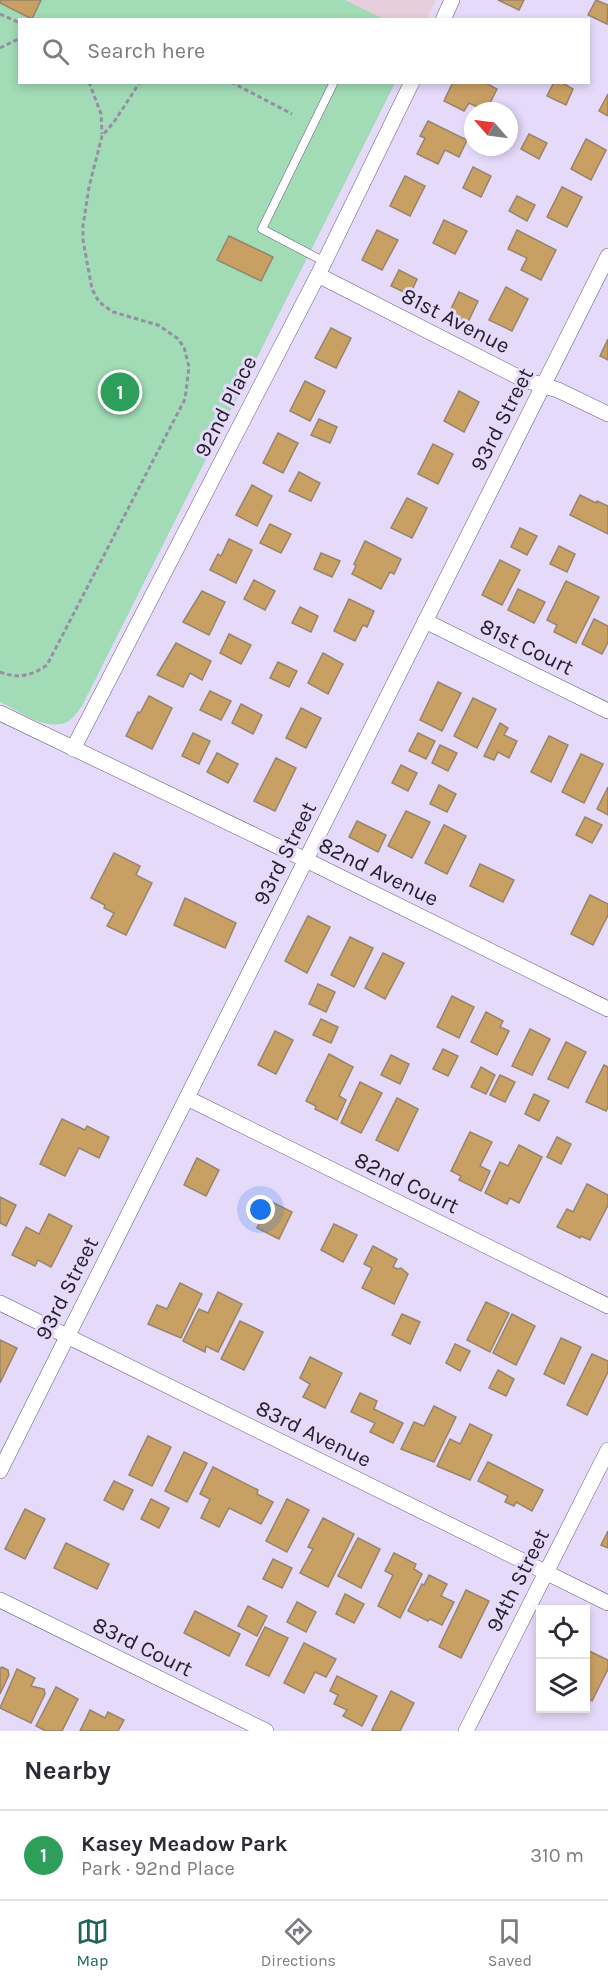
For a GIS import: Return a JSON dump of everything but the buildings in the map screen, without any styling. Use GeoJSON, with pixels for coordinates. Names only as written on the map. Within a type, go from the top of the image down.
{"type":"FeatureCollection","features":[{"type":"Feature","properties":{"kind":"street"},"geometry":{"type":"LineString","coordinates":[[444,18],[452,0]]}},
{"type":"Feature","properties":{"kind":"street","name":"92nd Place"},"geometry":{"type":"LineString","coordinates":[[73,749],[322,268],[411,84]]}},
{"type":"Feature","properties":{"kind":"street","name":"93rd Street"},"geometry":{"type":"LineString","coordinates":[[0,1471],[608,256]]}},
{"type":"Feature","properties":{"kind":"street","name":"81st Avenue"},"geometry":{"type":"LineString","coordinates":[[322,268],[522,379],[558,390],[608,414]]}},
{"type":"Feature","properties":{"kind":"street","name":"81st Court"},"geometry":{"type":"LineString","coordinates":[[425,621],[608,711]]}},
{"type":"Feature","properties":{"kind":"street","name":"82nd Avenue"},"geometry":{"type":"LineString","coordinates":[[0,713],[608,1009]]}},
{"type":"Feature","properties":{"kind":"street","name":"82nd Court"},"geometry":{"type":"LineString","coordinates":[[187,1098],[608,1306]]}},
{"type":"Feature","properties":{"kind":"street","name":"83rd Avenue"},"geometry":{"type":"LineString","coordinates":[[0,1303],[608,1603]]}},
{"type":"Feature","properties":{"kind":"street","name":"94th Street"},"geometry":{"type":"LineString","coordinates":[[466,1731],[608,1450]]}},
{"type":"Feature","properties":{"kind":"street","name":"83rd Court"},"geometry":{"type":"LineString","coordinates":[[0,1600],[266,1731]]}},
{"type":"Feature","properties":{"kind":"lane"},"geometry":{"type":"LineString","coordinates":[[322,268],[262,229],[333,84]]}},
{"type":"Feature","properties":{"kind":"path"},"geometry":{"type":"LineString","coordinates":[[0,14],[18,22]]}},
{"type":"Feature","properties":{"kind":"path"},"geometry":{"type":"LineString","coordinates":[[0,48],[18,39]]}},
{"type":"Feature","properties":{"kind":"path"},"geometry":{"type":"LineString","coordinates":[[0,672],[11,676],[26,676],[47,665],[180,411],[189,386],[189,367],[184,347],[177,338],[158,325],[108,309],[99,302],[92,289],[83,226],[89,187],[102,136],[101,114],[90,84]]}},
{"type":"Feature","properties":{"kind":"path"},"geometry":{"type":"LineString","coordinates":[[102,136],[139,84]]}},
{"type":"Feature","properties":{"kind":"path"},"geometry":{"type":"LineString","coordinates":[[235,84],[292,114]]}},
{"type":"Feature","properties":{"kind":"shaded area"},"geometry":{"type":"Polygon","coordinates":[[[345,0],[436,0],[427,18],[382,18],[345,0]]]}},
{"type":"Feature","properties":{"kind":"green space"},"geometry":{"type":"Polygon","coordinates":[[[0,0],[345,0],[382,18],[18,18],[18,84],[394,84],[82,706],[69,721],[52,724],[33,719],[0,702],[0,0]]]}},
{"type":"Feature","properties":{"kind":"place","name":"Kasey Meadow Park"},"geometry":{"type":"Point","coordinates":[120,392]}}]}
